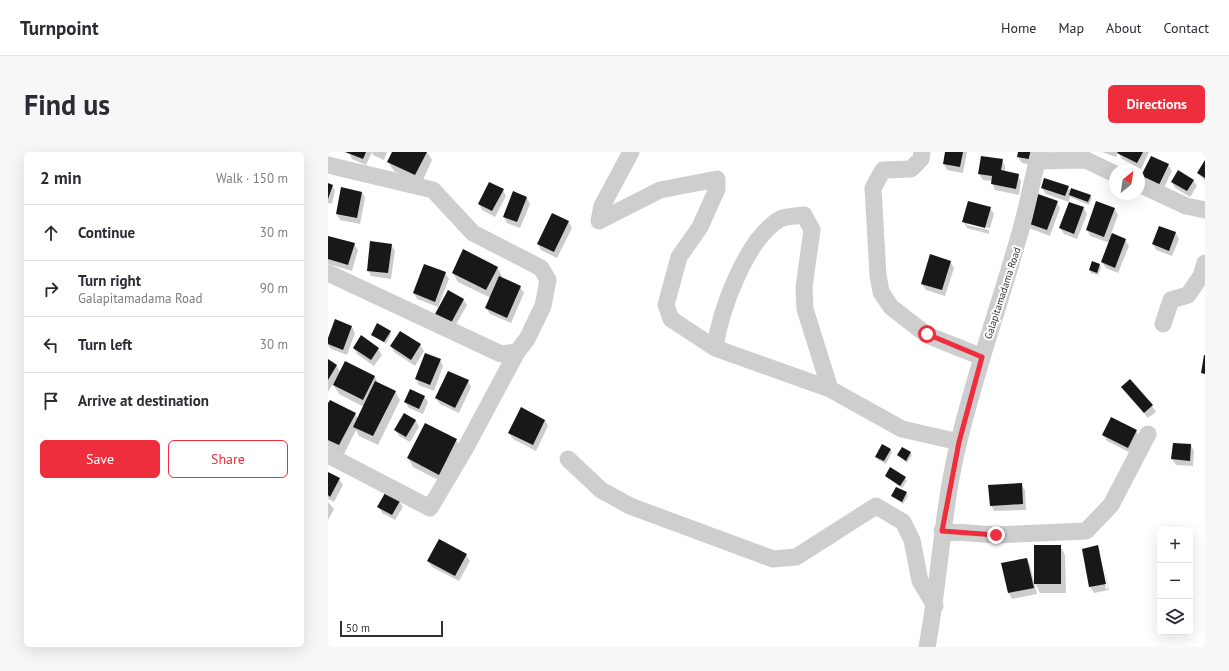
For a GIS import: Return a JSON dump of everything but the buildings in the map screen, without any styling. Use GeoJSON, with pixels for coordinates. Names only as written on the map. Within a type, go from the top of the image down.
{"type":"FeatureCollection","features":[{"type":"Feature","properties":{"kind":"street"},"geometry":{"type":"LineString","coordinates":[[631,152],[602,206],[599,221],[660,190],[717,179],[717,190],[700,227],[679,257],[666,305],[672,319],[715,348],[830,389],[902,429],[959,442]]}},
{"type":"Feature","properties":{"kind":"street"},"geometry":{"type":"LineString","coordinates":[[922,152],[920,159],[911,169],[883,170],[873,188],[878,275],[881,292],[891,307],[927,334],[982,357]]}},
{"type":"Feature","properties":{"kind":"street"},"geometry":{"type":"LineString","coordinates":[[1038,156],[1086,160],[1109,171]]}},
{"type":"Feature","properties":{"kind":"street","name":"Galapitamadama Road"},"geometry":{"type":"LineString","coordinates":[[927,647],[935,606],[942,531],[959,442],[982,357],[1018,242],[1038,156]]}},
{"type":"Feature","properties":{"kind":"street"},"geometry":{"type":"LineString","coordinates":[[328,165],[433,190],[472,233],[541,268],[548,280],[542,306],[527,339],[517,352],[465,449],[430,508],[328,455]]}},
{"type":"Feature","properties":{"kind":"street"},"geometry":{"type":"LineString","coordinates":[[1145,187],[1186,206],[1205,210]]}},
{"type":"Feature","properties":{"kind":"street"},"geometry":{"type":"LineString","coordinates":[[715,348],[729,291],[757,240],[780,219],[804,215],[812,230],[804,286],[805,309],[830,389]]}},
{"type":"Feature","properties":{"kind":"street"},"geometry":{"type":"LineString","coordinates":[[1163,324],[1171,300],[1188,295],[1201,276],[1205,263]]}},
{"type":"Feature","properties":{"kind":"street"},"geometry":{"type":"LineString","coordinates":[[328,273],[501,354],[517,352]]}},
{"type":"Feature","properties":{"kind":"street"},"geometry":{"type":"LineString","coordinates":[[942,531],[996,535],[1086,531],[1110,505],[1148,434]]}},
{"type":"Feature","properties":{"kind":"street"},"geometry":{"type":"LineString","coordinates":[[568,459],[601,490],[630,506],[773,559],[796,557],[876,506],[902,522],[912,540],[920,581],[935,606]]}},
{"type":"Feature","properties":{"kind":"route"},"geometry":{"type":"LineString","coordinates":[[927,334],[982,357],[959,442],[942,531],[996,535]]}}]}
